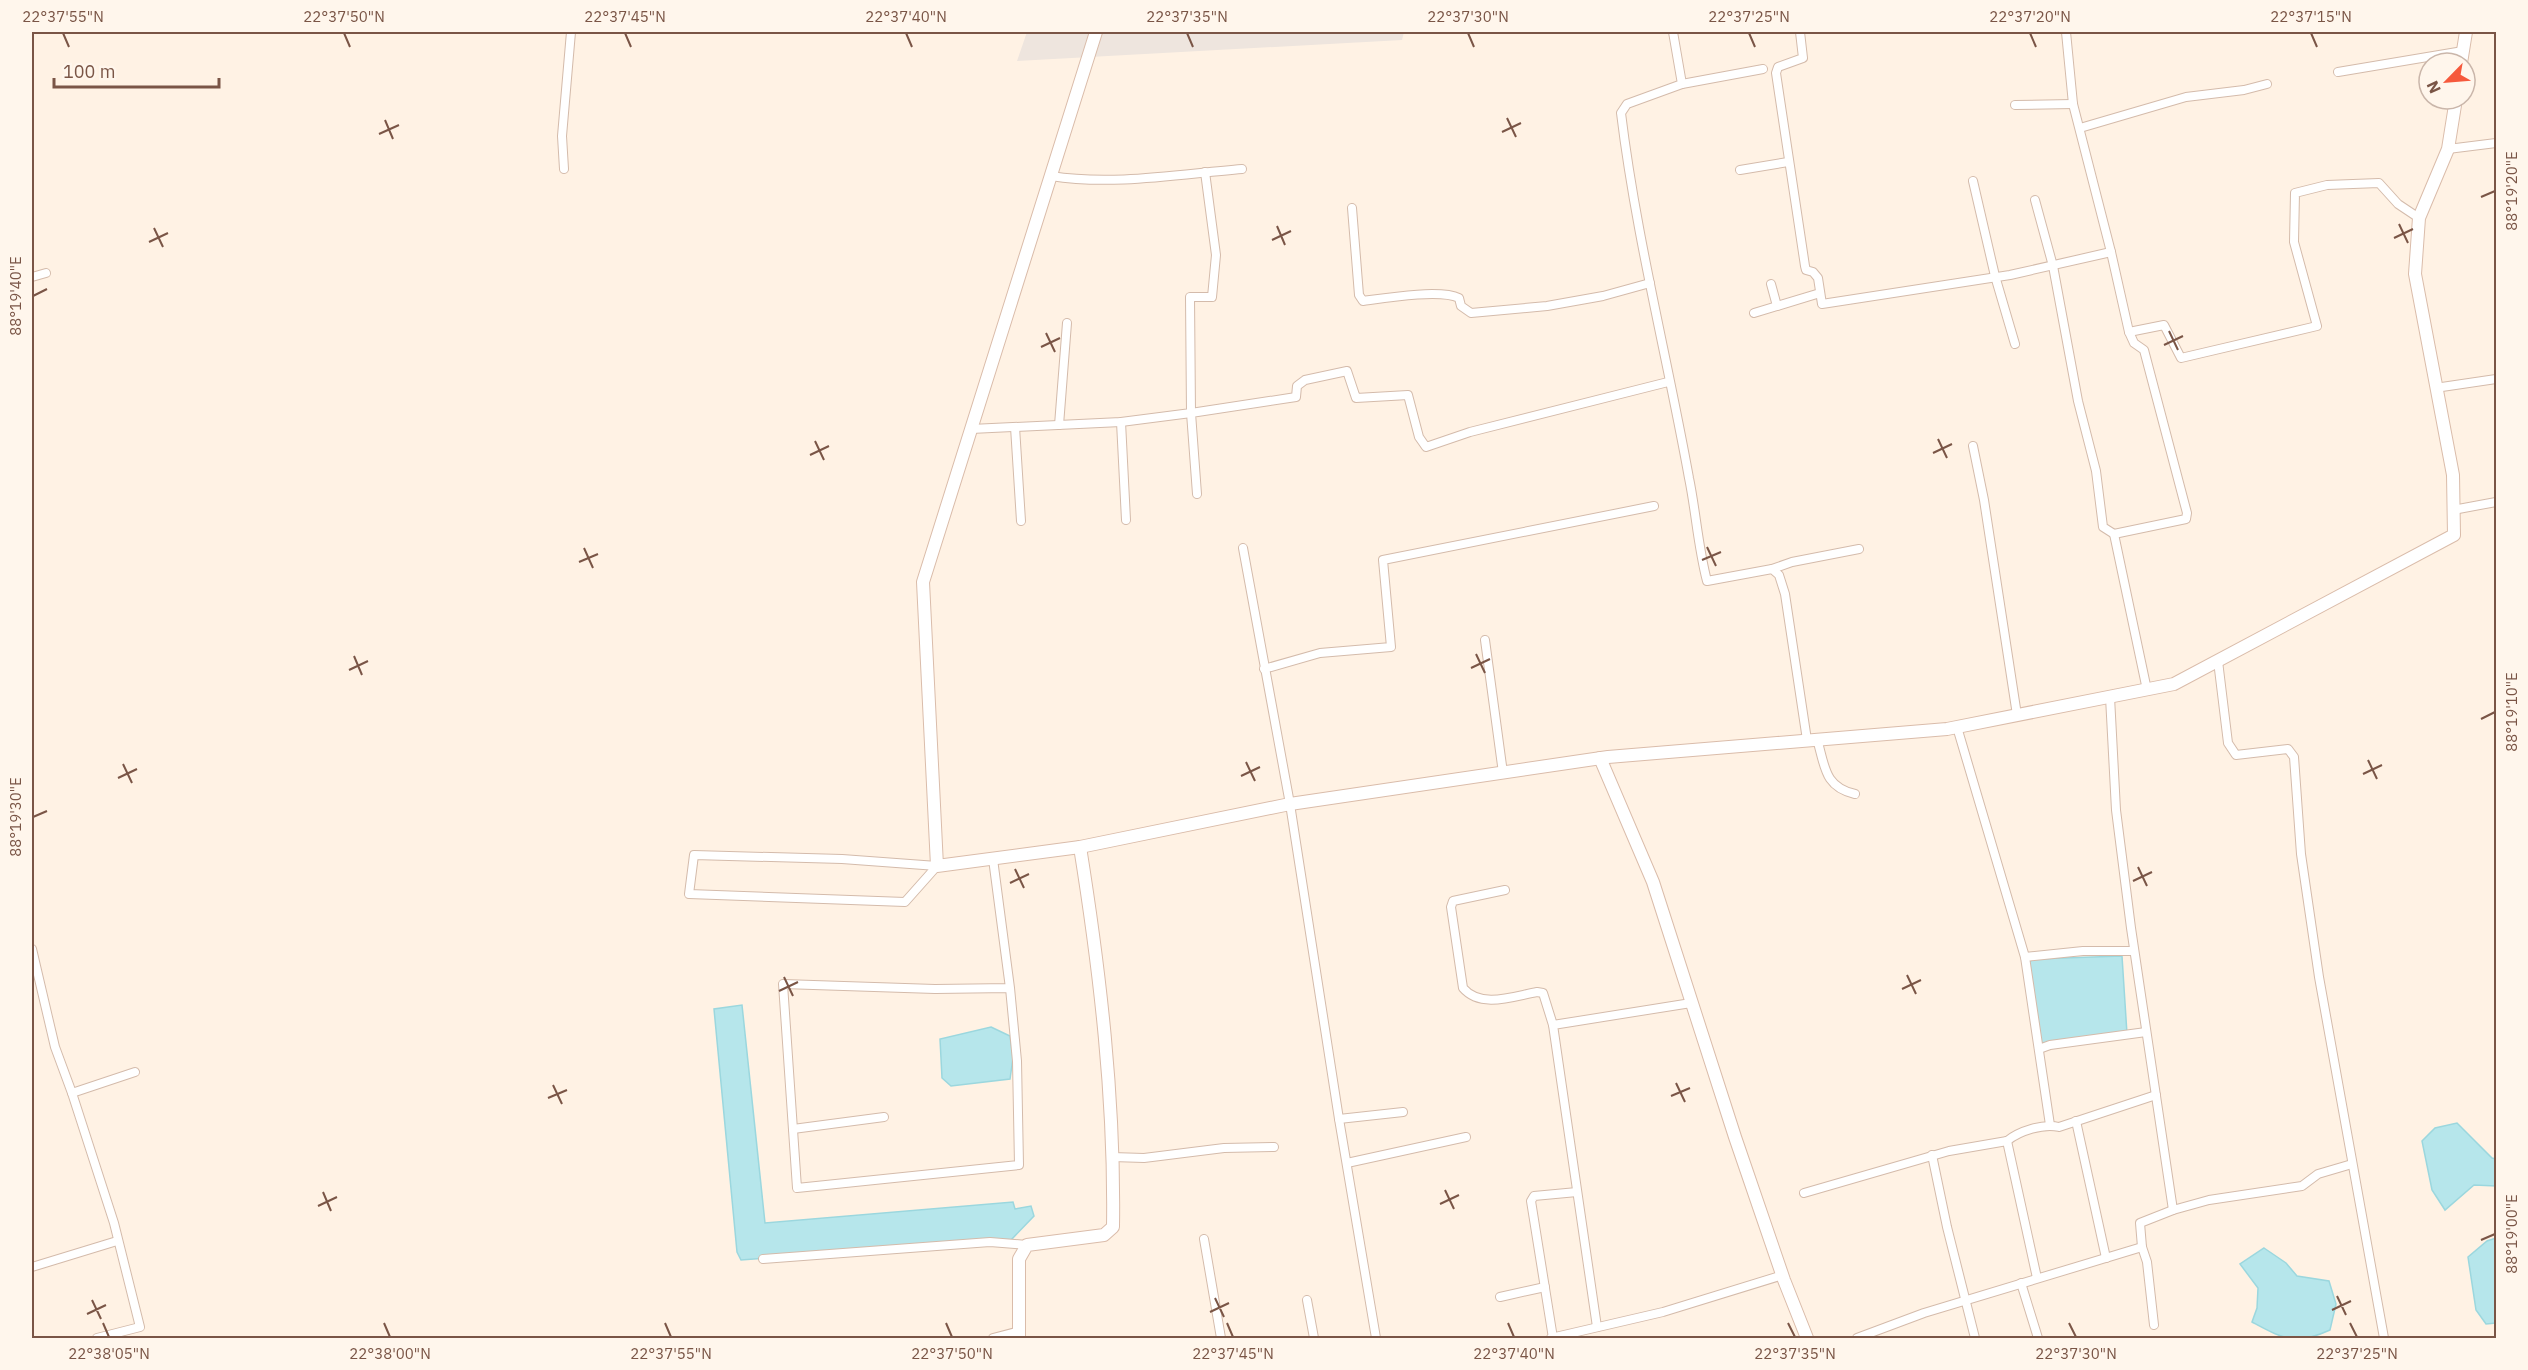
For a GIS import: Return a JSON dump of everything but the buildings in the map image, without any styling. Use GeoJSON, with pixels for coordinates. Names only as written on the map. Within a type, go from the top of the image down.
{"type":"FeatureCollection","features":[{"type":"Feature","properties":{"kind":"street"},"geometry":{"type":"LineString","coordinates":[[564,169],[562,136],[571,32]]}},
{"type":"Feature","properties":{"kind":"street"},"geometry":{"type":"LineString","coordinates":[[1096,32],[923,582],[937,866],[905,902],[690,894],[694,855],[842,859],[937,866],[1080,847],[1290,804],[1600,758],[1957,727],[2174,684],[2454,535],[2452,475],[2415,274],[2419,218],[2448,149],[2454,111]]}},
{"type":"Feature","properties":{"kind":"street"},"geometry":{"type":"LineString","coordinates":[[1673,32],[1682,84]]}},
{"type":"Feature","properties":{"kind":"street"},"geometry":{"type":"LineString","coordinates":[[1800,32],[1803,58],[1778,67],[1776,73],[1805,266],[1806,270],[1816,273],[1822,304],[2053,266],[2111,252]]}},
{"type":"Feature","properties":{"kind":"street"},"geometry":{"type":"LineString","coordinates":[[2035,200],[2053,266],[2078,401],[2096,471],[2103,527],[2114,534],[2186,519],[2187,513],[2144,350],[2134,343],[2129,332],[2073,104],[2066,32]]}},
{"type":"Feature","properties":{"kind":"street"},"geometry":{"type":"LineString","coordinates":[[2463,51],[2466,32]]}},
{"type":"Feature","properties":{"kind":"street"},"geometry":{"type":"LineString","coordinates":[[2338,72],[2417,62]]}},
{"type":"Feature","properties":{"kind":"street"},"geometry":{"type":"LineString","coordinates":[[1763,69],[1682,84],[1627,104],[1621,113],[1631,185],[1668,382],[1689,479],[1699,552],[1707,581],[1859,549]]}},
{"type":"Feature","properties":{"kind":"street"},"geometry":{"type":"LineString","coordinates":[[2080,128],[2186,97],[2267,84]]}},
{"type":"Feature","properties":{"kind":"street"},"geometry":{"type":"LineString","coordinates":[[2015,105],[2073,104]]}},
{"type":"Feature","properties":{"kind":"street"},"geometry":{"type":"LineString","coordinates":[[2448,149],[2496,142]]}},
{"type":"Feature","properties":{"kind":"street"},"geometry":{"type":"LineString","coordinates":[[1740,170],[1788,162]]}},
{"type":"Feature","properties":{"kind":"street"},"geometry":{"type":"LineString","coordinates":[[1050,176],[1079,181],[1242,168]]}},
{"type":"Feature","properties":{"kind":"street"},"geometry":{"type":"LineString","coordinates":[[1197,494],[1191,413],[1190,297],[1212,297],[1216,255],[1205,172]]}},
{"type":"Feature","properties":{"kind":"street"},"geometry":{"type":"LineString","coordinates":[[1973,181],[1995,276],[2015,344]]}},
{"type":"Feature","properties":{"kind":"street"},"geometry":{"type":"LineString","coordinates":[[2129,332],[2164,325],[2181,358],[2316,326],[2294,242],[2295,193],[2327,185],[2379,183],[2398,204],[2419,218]]}},
{"type":"Feature","properties":{"kind":"street"},"geometry":{"type":"LineString","coordinates":[[1352,208],[1359,295],[1363,301],[1409,295],[1450,296],[1459,298],[1461,306],[1471,313],[1547,306],[1603,296],[1650,283]]}},
{"type":"Feature","properties":{"kind":"street"},"geometry":{"type":"LineString","coordinates":[[32,277],[46,273]]}},
{"type":"Feature","properties":{"kind":"street"},"geometry":{"type":"LineString","coordinates":[[1772,284],[1777,306]]}},
{"type":"Feature","properties":{"kind":"street"},"geometry":{"type":"LineString","coordinates":[[1754,314],[1820,293]]}},
{"type":"Feature","properties":{"kind":"street"},"geometry":{"type":"LineString","coordinates":[[1059,425],[1067,323]]}},
{"type":"Feature","properties":{"kind":"street"},"geometry":{"type":"LineString","coordinates":[[971,429],[1121,422],[1296,397],[1297,386],[1305,380],[1347,371],[1356,398],[1408,395],[1419,437],[1423,446],[1426,447],[1470,432],[1668,382]]}},
{"type":"Feature","properties":{"kind":"street"},"geometry":{"type":"LineString","coordinates":[[2435,388],[2496,379]]}},
{"type":"Feature","properties":{"kind":"street"},"geometry":{"type":"LineString","coordinates":[[1121,422],[1126,519]]}},
{"type":"Feature","properties":{"kind":"street"},"geometry":{"type":"LineString","coordinates":[[1015,427],[1021,521]]}},
{"type":"Feature","properties":{"kind":"street"},"geometry":{"type":"LineString","coordinates":[[1973,446],[1984,500],[2018,715]]}},
{"type":"Feature","properties":{"kind":"street"},"geometry":{"type":"LineString","coordinates":[[2453,510],[2496,502]]}},
{"type":"Feature","properties":{"kind":"street"},"geometry":{"type":"LineString","coordinates":[[1263,669],[1320,653],[1391,647],[1383,560],[1654,506]]}},
{"type":"Feature","properties":{"kind":"street"},"geometry":{"type":"LineString","coordinates":[[2114,534],[2147,690]]}},
{"type":"Feature","properties":{"kind":"street"},"geometry":{"type":"LineString","coordinates":[[1244,548],[1263,669],[1290,804],[1376,1338]]}},
{"type":"Feature","properties":{"kind":"street"},"geometry":{"type":"LineString","coordinates":[[1772,569],[1779,575],[1785,594],[1812,740],[1829,781],[1836,788],[1855,794]]}},
{"type":"Feature","properties":{"kind":"street"},"geometry":{"type":"LineString","coordinates":[[1485,640],[1503,773]]}},
{"type":"Feature","properties":{"kind":"street"},"geometry":{"type":"LineString","coordinates":[[2218,661],[2232,751],[2236,755],[2288,749],[2294,757],[2301,854],[2319,977],[2384,1338]]}},
{"type":"Feature","properties":{"kind":"street"},"geometry":{"type":"LineString","coordinates":[[2110,698],[2116,810],[2134,951],[2173,1210]]}},
{"type":"Feature","properties":{"kind":"street"},"geometry":{"type":"LineString","coordinates":[[1957,727],[2025,957],[2050,1125]]}},
{"type":"Feature","properties":{"kind":"street"},"geometry":{"type":"LineString","coordinates":[[1600,758],[1653,882],[1783,1275],[1807,1338]]}},
{"type":"Feature","properties":{"kind":"street"},"geometry":{"type":"LineString","coordinates":[[763,1259],[990,1242],[1027,1245],[1104,1235],[1113,1227],[1112,1157],[1105,1040],[1093,927],[1080,847]]}},
{"type":"Feature","properties":{"kind":"street"},"geometry":{"type":"LineString","coordinates":[[993,859],[1010,988],[1017,1061],[1019,1165],[797,1188],[783,984],[935,989],[1010,988]]}},
{"type":"Feature","properties":{"kind":"street"},"geometry":{"type":"LineString","coordinates":[[1505,890],[1453,901],[1451,908],[1463,988],[1469,994],[1494,1000],[1537,992],[1543,993],[1553,1025],[1597,1327]]}},
{"type":"Feature","properties":{"kind":"street"},"geometry":{"type":"LineString","coordinates":[[32,949],[55,1047],[72,1093],[117,1241],[140,1327],[97,1338]]}},
{"type":"Feature","properties":{"kind":"street"},"geometry":{"type":"LineString","coordinates":[[2025,957],[2083,951],[2134,951]]}},
{"type":"Feature","properties":{"kind":"street"},"geometry":{"type":"LineString","coordinates":[[1553,1025],[1691,1002]]}},
{"type":"Feature","properties":{"kind":"street"},"geometry":{"type":"LineString","coordinates":[[2039,1049],[2050,1045],[2146,1032]]}},
{"type":"Feature","properties":{"kind":"street"},"geometry":{"type":"LineString","coordinates":[[72,1093],[135,1072]]}},
{"type":"Feature","properties":{"kind":"street"},"geometry":{"type":"LineString","coordinates":[[1804,1193],[1932,1155],[2007,1141],[2014,1136],[2050,1125],[2059,1127],[2156,1095]]}},
{"type":"Feature","properties":{"kind":"street"},"geometry":{"type":"LineString","coordinates":[[1339,1119],[1403,1112]]}},
{"type":"Feature","properties":{"kind":"street"},"geometry":{"type":"LineString","coordinates":[[793,1129],[884,1118]]}},
{"type":"Feature","properties":{"kind":"street"},"geometry":{"type":"LineString","coordinates":[[2076,1121],[2106,1258]]}},
{"type":"Feature","properties":{"kind":"street"},"geometry":{"type":"LineString","coordinates":[[1347,1163],[1466,1137]]}},
{"type":"Feature","properties":{"kind":"street"},"geometry":{"type":"LineString","coordinates":[[2007,1141],[2037,1278]]}},
{"type":"Feature","properties":{"kind":"street"},"geometry":{"type":"LineString","coordinates":[[1112,1157],[1144,1158],[1224,1148],[1274,1147]]}},
{"type":"Feature","properties":{"kind":"street"},"geometry":{"type":"LineString","coordinates":[[1932,1155],[1975,1338]]}},
{"type":"Feature","properties":{"kind":"street"},"geometry":{"type":"LineString","coordinates":[[2154,1325],[2140,1223],[2173,1210],[2209,1200],[2302,1186],[2318,1174],[2352,1164]]}},
{"type":"Feature","properties":{"kind":"street"},"geometry":{"type":"LineString","coordinates":[[1577,1192],[1534,1196],[1531,1201],[1552,1338],[1663,1312],[1783,1275]]}},
{"type":"Feature","properties":{"kind":"street"},"geometry":{"type":"LineString","coordinates":[[1204,1239],[1221,1338]]}},
{"type":"Feature","properties":{"kind":"street"},"geometry":{"type":"LineString","coordinates":[[32,1268],[117,1241]]}},
{"type":"Feature","properties":{"kind":"street"},"geometry":{"type":"LineString","coordinates":[[993,1338],[1020,1335],[1019,1259],[1027,1245]]}},
{"type":"Feature","properties":{"kind":"street"},"geometry":{"type":"LineString","coordinates":[[1857,1338],[1924,1313],[2142,1247]]}},
{"type":"Feature","properties":{"kind":"street"},"geometry":{"type":"LineString","coordinates":[[2021,1283],[2038,1338]]}},
{"type":"Feature","properties":{"kind":"street"},"geometry":{"type":"LineString","coordinates":[[1500,1297],[1545,1287]]}},
{"type":"Feature","properties":{"kind":"street"},"geometry":{"type":"LineString","coordinates":[[1307,1300],[1314,1338]]}},
{"type":"Feature","properties":{"kind":"shaded area"},"geometry":{"type":"Polygon","coordinates":[[[1027,32],[1404,32],[1402,40],[1017,61],[1027,32]]]}},
{"type":"Feature","properties":{"kind":"water"},"geometry":{"type":"Polygon","coordinates":[[[2122,956],[2127,1034],[2039,1047],[2027,963],[2034,959],[2122,956]]]}},
{"type":"Feature","properties":{"kind":"water"},"geometry":{"type":"Polygon","coordinates":[[[742,1005],[765,1223],[1013,1202],[1015,1209],[1031,1206],[1034,1216],[1011,1240],[741,1260],[737,1252],[714,1009],[742,1005]]]}},
{"type":"Feature","properties":{"kind":"water"},"geometry":{"type":"Polygon","coordinates":[[[991,1027],[1010,1036],[1013,1058],[1010,1079],[951,1086],[942,1078],[940,1039],[991,1027]]]}},
{"type":"Feature","properties":{"kind":"water"},"geometry":{"type":"Polygon","coordinates":[[[2457,1123],[2492,1158],[2496,1159],[2496,1186],[2474,1185],[2445,1210],[2432,1190],[2422,1141],[2435,1128],[2457,1123]]]}},
{"type":"Feature","properties":{"kind":"water"},"geometry":{"type":"Polygon","coordinates":[[[2496,1238],[2496,1323],[2486,1324],[2476,1310],[2468,1257],[2487,1241],[2496,1238]]]}},
{"type":"Feature","properties":{"kind":"water"},"geometry":{"type":"Polygon","coordinates":[[[2264,1248],[2286,1263],[2297,1276],[2329,1281],[2336,1304],[2330,1330],[2298,1339],[2273,1333],[2252,1322],[2257,1308],[2258,1288],[2240,1264],[2264,1248]]]}}]}
